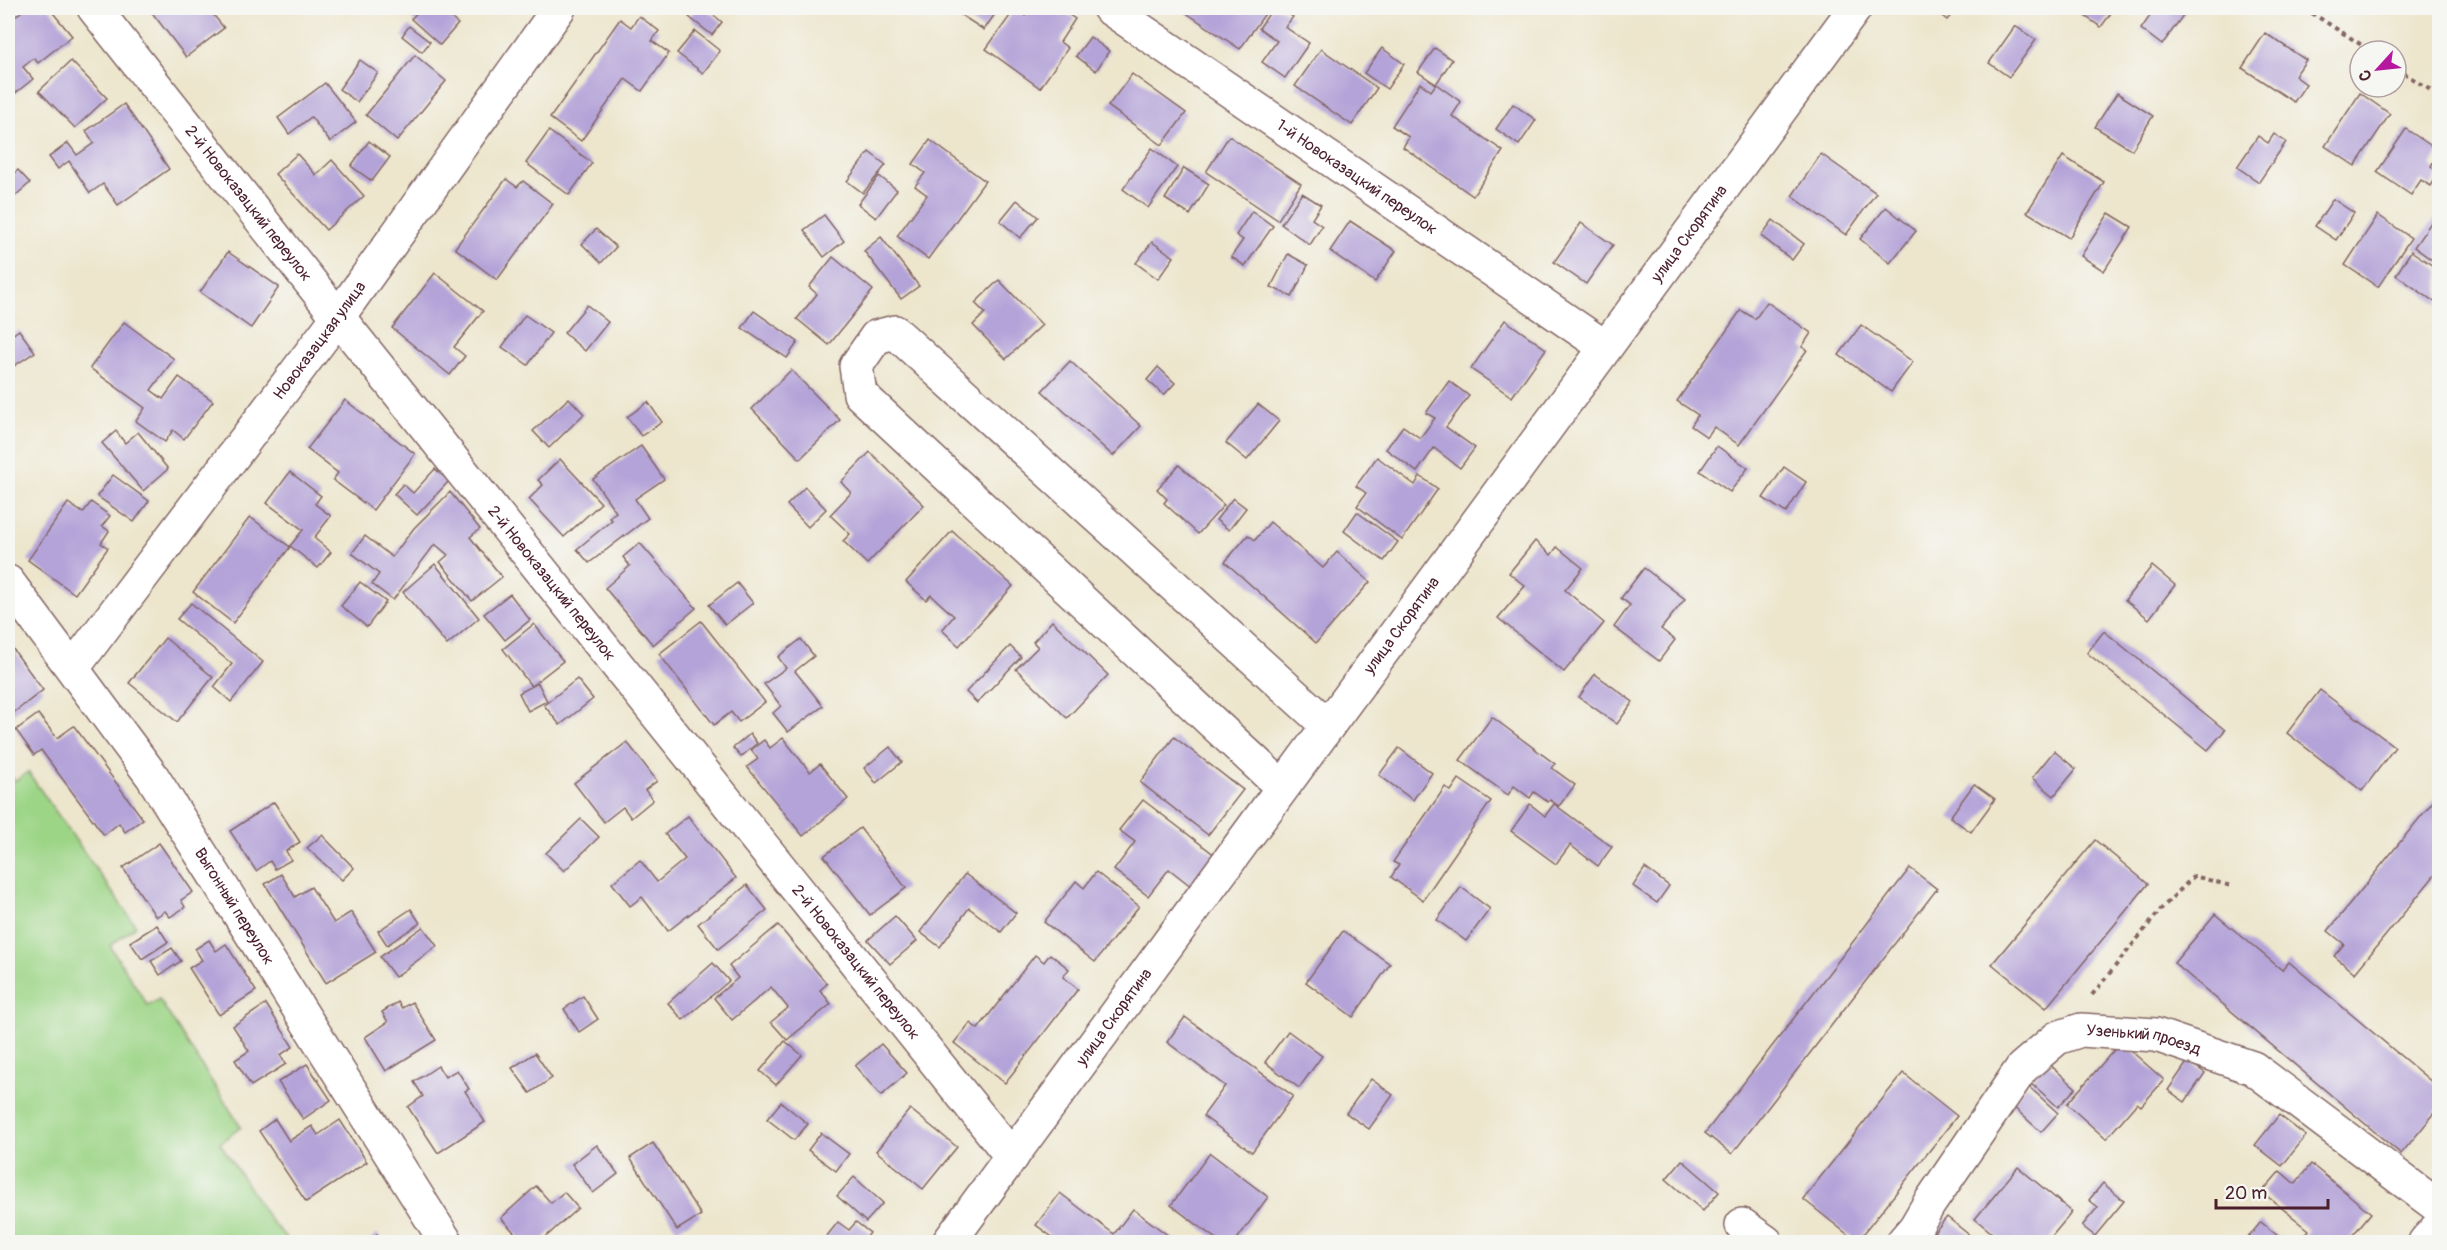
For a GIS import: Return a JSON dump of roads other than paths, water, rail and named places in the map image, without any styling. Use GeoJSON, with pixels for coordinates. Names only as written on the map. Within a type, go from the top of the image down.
{"type":"FeatureCollection","features":[{"type":"Feature","properties":{"kind":"street","name":"2-й Новоказацкий переулок"},"geometry":{"type":"LineString","coordinates":[[94,8],[1012,1157]]}},
{"type":"Feature","properties":{"kind":"street","name":"Новоказацкая улица"},"geometry":{"type":"LineString","coordinates":[[73,668],[338,316],[559,8]]}},
{"type":"Feature","properties":{"kind":"street","name":"1-й Новоказацкий переулок"},"geometry":{"type":"LineString","coordinates":[[1109,8],[1605,347]]}},
{"type":"Feature","properties":{"kind":"street","name":"улица Скорятина"},"geometry":{"type":"LineString","coordinates":[[950,1242],[1855,8]]}},
{"type":"Feature","properties":{"kind":"street"},"geometry":{"type":"LineString","coordinates":[[1282,788],[860,394],[856,366],[876,337],[895,332],[1328,726]]}},
{"type":"Feature","properties":{"kind":"street","name":"Выгонный переулок"},"geometry":{"type":"LineString","coordinates":[[8,582],[153,776],[446,1242]]}},
{"type":"Feature","properties":{"kind":"street","name":"Узенький проезд"},"geometry":{"type":"LineString","coordinates":[[1903,1242],[1915,1228],[1929,1203],[2022,1068],[2057,1038],[2081,1030],[2156,1035],[2253,1068],[2439,1208]]}},
{"type":"Feature","properties":{"kind":"street"},"geometry":{"type":"LineString","coordinates":[[2425,1242],[2439,1225]]}}]}
